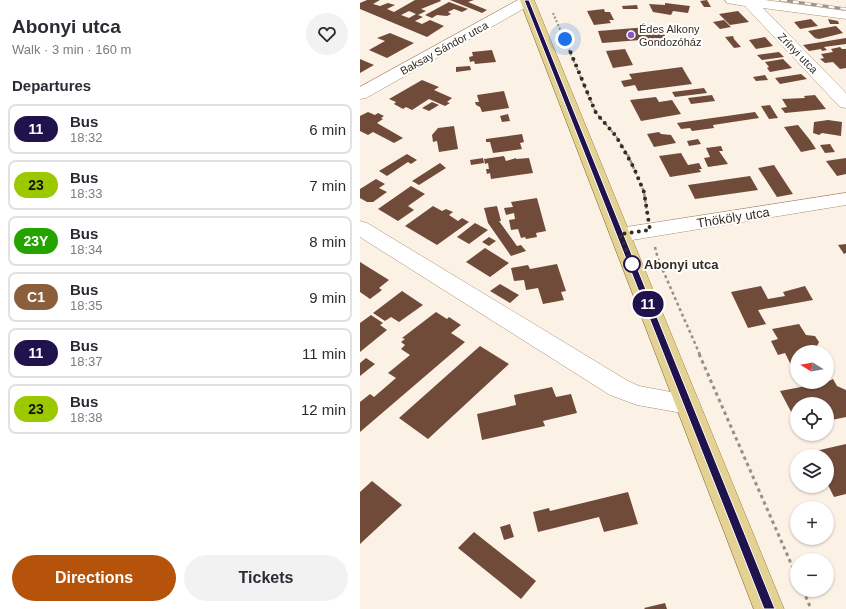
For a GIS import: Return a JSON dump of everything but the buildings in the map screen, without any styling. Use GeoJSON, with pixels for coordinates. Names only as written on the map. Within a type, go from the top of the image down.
{"type":"FeatureCollection","features":[{"type":"Feature","properties":{"kind":"main road"},"geometry":{"type":"LineString","coordinates":[[527,1],[769,609]]}},
{"type":"Feature","properties":{"kind":"street"},"geometry":{"type":"LineString","coordinates":[[732,0],[750,3],[774,4],[846,15]]}},
{"type":"Feature","properties":{"kind":"street","name":"Baksay Sándor utca"},"geometry":{"type":"LineString","coordinates":[[360,94],[527,1]]}},
{"type":"Feature","properties":{"kind":"street","name":"Zrínyi utca"},"geometry":{"type":"LineString","coordinates":[[750,3],[846,103]]}},
{"type":"Feature","properties":{"kind":"street","name":"Thököly utca"},"geometry":{"type":"LineString","coordinates":[[620,234],[846,199]]}},
{"type":"Feature","properties":{"kind":"street"},"geometry":{"type":"LineString","coordinates":[[360,228],[619,388],[637,395],[688,404]]}},
{"type":"Feature","properties":{"kind":"path"},"geometry":{"type":"LineString","coordinates":[[550,7],[596,113],[616,136],[629,157],[642,186],[650,230],[658,259],[790,561]]}},
{"type":"Feature","properties":{"kind":"path"},"geometry":{"type":"LineString","coordinates":[[806,597],[811,609]]}},
{"type":"Feature","properties":{"kind":"railway"},"geometry":{"type":"LineString","coordinates":[[781,0],[846,9]]}},
{"type":"Feature","properties":{"kind":"bus line","name":"11"},"geometry":{"type":"LineString","coordinates":[[527,0],[769,609]]}},
{"type":"Feature","properties":{"kind":"place","name":"Édes Alkony Gondozóház"},"geometry":{"type":"Point","coordinates":[631,35]}},
{"type":"Feature","properties":{"kind":"place","name":"Abonyi utca"},"geometry":{"type":"Point","coordinates":[632,264]}},
{"type":"Feature","properties":{"kind":"route"},"geometry":{"type":"LineString","coordinates":[[565,39],[596,113],[616,136],[629,157],[644,192],[650,230],[620,234],[632,264]]}}]}
